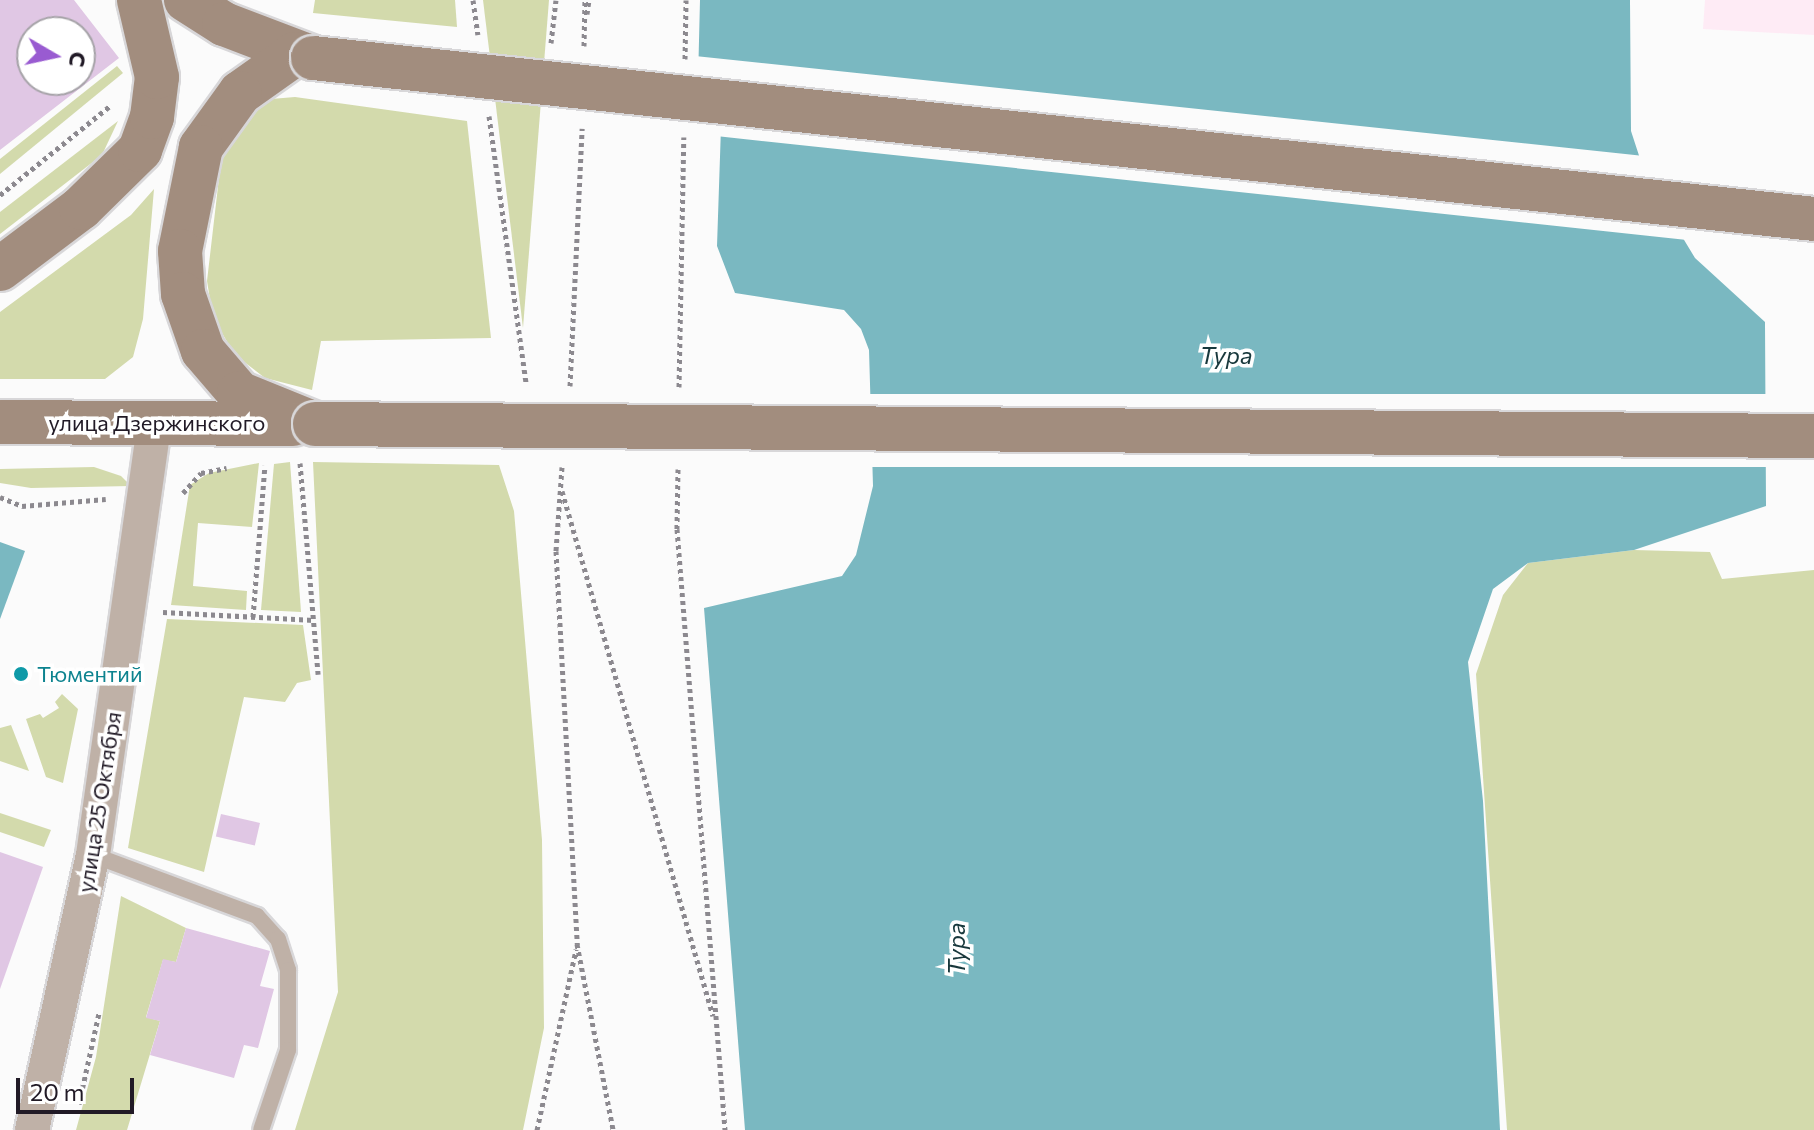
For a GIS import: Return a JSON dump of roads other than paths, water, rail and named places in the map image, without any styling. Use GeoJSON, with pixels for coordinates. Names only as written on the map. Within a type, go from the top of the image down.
{"type":"FeatureCollection","features":[{"type":"Feature","properties":{"kind":"main road"},"geometry":{"type":"LineString","coordinates":[[0,269],[81,208],[140,150],[152,117],[157,77],[139,0]]}},
{"type":"Feature","properties":{"kind":"main road"},"geometry":{"type":"LineString","coordinates":[[186,0],[224,24],[304,56],[1814,219]]}},
{"type":"Feature","properties":{"kind":"main road"},"geometry":{"type":"LineString","coordinates":[[304,56],[240,93],[201,147],[180,251],[183,294],[203,351],[239,393],[310,446]]}},
{"type":"Feature","properties":{"kind":"main road","name":"улица Дзержинского"},"geometry":{"type":"LineString","coordinates":[[0,422],[154,424],[310,446],[1814,436]]}},
{"type":"Feature","properties":{"kind":"street","name":"улица 25 Октября"},"geometry":{"type":"LineString","coordinates":[[32,1130],[93,855],[154,424]]}},
{"type":"Feature","properties":{"kind":"lane"},"geometry":{"type":"LineString","coordinates":[[93,855],[257,916],[278,939],[288,970],[291,1011],[288,1050],[261,1130]]}},
{"type":"Feature","properties":{"kind":"water","name":"Тура"},"geometry":{"type":"Polygon","coordinates":[[[700,0],[1630,0],[1631,131],[1646,177],[1695,258],[1765,322],[1766,506],[1634,550],[1528,563],[1493,589],[1468,662],[1483,801],[1500,1130],[745,1130],[704,608],[842,576],[856,555],[873,486],[869,350],[861,329],[844,310],[735,293],[717,246],[722,97],[698,81],[700,0]]]}},
{"type":"Feature","properties":{"kind":"water"},"geometry":{"type":"Polygon","coordinates":[[[0,542],[25,551],[0,619],[0,542]]]}},
{"type":"Feature","properties":{"kind":"place","name":"Тюментий"},"geometry":{"type":"Point","coordinates":[21,674]}}]}
